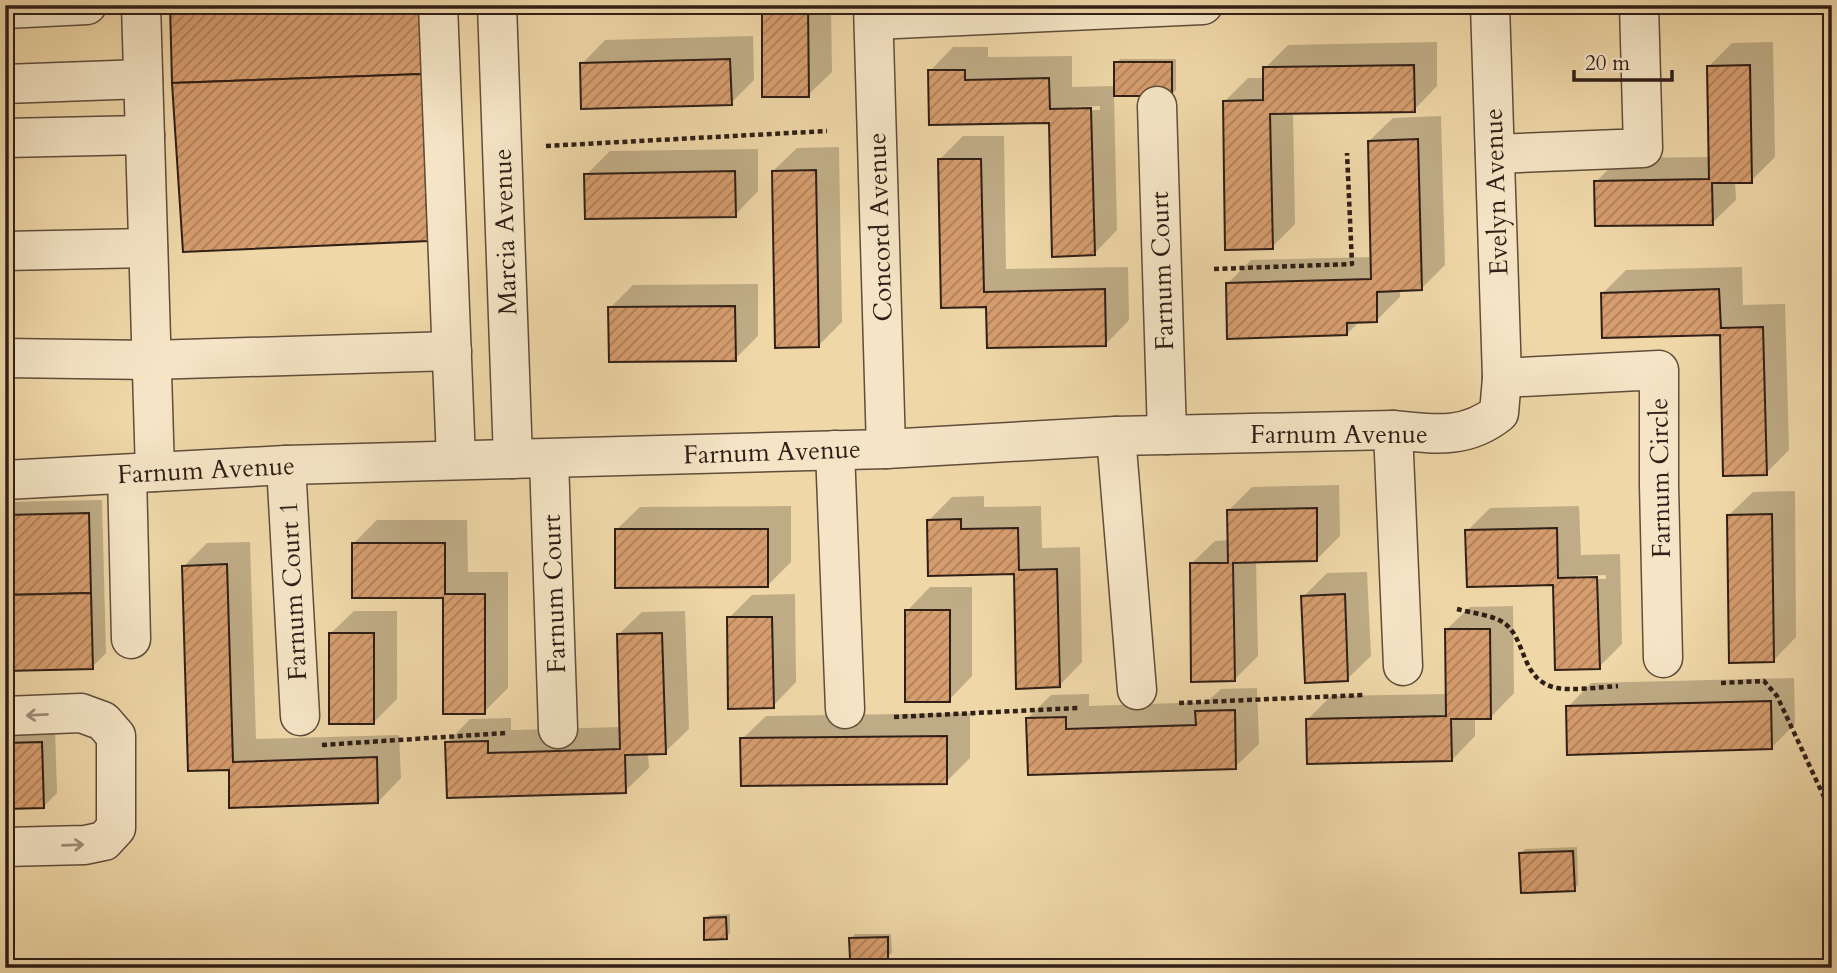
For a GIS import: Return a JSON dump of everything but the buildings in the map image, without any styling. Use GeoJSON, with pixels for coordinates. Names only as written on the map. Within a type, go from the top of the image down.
{"type":"FeatureCollection","features":[{"type":"Feature","properties":{"kind":"street"},"geometry":{"type":"LineString","coordinates":[[5,9],[87,5]]}},
{"type":"Feature","properties":{"kind":"street"},"geometry":{"type":"LineString","coordinates":[[131,639],[151,360],[141,5]]}},
{"type":"Feature","properties":{"kind":"street"},"geometry":{"type":"LineString","coordinates":[[438,5],[456,460]]}},
{"type":"Feature","properties":{"kind":"street","name":"Marcia Avenue"},"geometry":{"type":"LineString","coordinates":[[497,5],[531,459]]}},
{"type":"Feature","properties":{"kind":"street"},"geometry":{"type":"LineString","coordinates":[[874,13],[1203,5]]}},
{"type":"Feature","properties":{"kind":"street","name":"Evelyn Avenue"},"geometry":{"type":"LineString","coordinates":[[1490,5],[1502,379]]}},
{"type":"Feature","properties":{"kind":"street"},"geometry":{"type":"LineString","coordinates":[[1495,154],[1643,148],[1639,5]]}},
{"type":"Feature","properties":{"kind":"street","name":"Concord Avenue"},"geometry":{"type":"LineString","coordinates":[[874,13],[886,449]]}},
{"type":"Feature","properties":{"kind":"street"},"geometry":{"type":"LineString","coordinates":[[5,84],[143,79]]}},
{"type":"Feature","properties":{"kind":"street","name":"Farnum Court"},"geometry":{"type":"LineString","coordinates":[[1157,106],[1167,435]]}},
{"type":"Feature","properties":{"kind":"street"},"geometry":{"type":"LineString","coordinates":[[5,138],[145,135]]}},
{"type":"Feature","properties":{"kind":"street"},"geometry":{"type":"LineString","coordinates":[[5,251],[148,248]]}},
{"type":"Feature","properties":{"kind":"street"},"geometry":{"type":"LineString","coordinates":[[5,358],[151,360],[452,351]]}},
{"type":"Feature","properties":{"kind":"street","name":"Farnum Circle"},"geometry":{"type":"LineString","coordinates":[[1502,379],[1659,370],[1663,658]]}},
{"type":"Feature","properties":{"kind":"street","name":"Farnum Avenue"},"geometry":{"type":"LineString","coordinates":[[5,480],[456,460],[886,449],[1116,436],[1393,430],[1459,433],[1485,424],[1499,414],[1502,379]]}},
{"type":"Feature","properties":{"kind":"street"},"geometry":{"type":"LineString","coordinates":[[1393,430],[1403,666]]}},
{"type":"Feature","properties":{"kind":"street"},"geometry":{"type":"LineString","coordinates":[[1116,436],[1137,690]]}},
{"type":"Feature","properties":{"kind":"street"},"geometry":{"type":"LineString","coordinates":[[835,450],[845,709]]}},
{"type":"Feature","properties":{"kind":"street","name":"Farnum Court"},"geometry":{"type":"LineString","coordinates":[[531,459],[558,729]]}},
{"type":"Feature","properties":{"kind":"street","name":"Farnum Court 1"},"geometry":{"type":"LineString","coordinates":[[286,466],[309,730]]}},
{"type":"Feature","properties":{"kind":"street"},"geometry":{"type":"LineString","coordinates":[[5,716],[81,713],[103,721],[116,736],[116,828],[104,841],[85,845],[5,847]]}},
{"type":"Feature","properties":{"kind":"path"},"geometry":{"type":"LineString","coordinates":[[546,146],[827,131]]}},
{"type":"Feature","properties":{"kind":"path"},"geometry":{"type":"LineString","coordinates":[[1214,269],[1352,264],[1347,153]]}},
{"type":"Feature","properties":{"kind":"path"},"geometry":{"type":"LineString","coordinates":[[1457,609],[1503,622],[1517,635],[1524,661],[1537,678],[1556,688],[1618,686]]}},
{"type":"Feature","properties":{"kind":"path"},"geometry":{"type":"LineString","coordinates":[[1721,683],[1764,681],[1777,696],[1832,814]]}},
{"type":"Feature","properties":{"kind":"path"},"geometry":{"type":"LineString","coordinates":[[1180,703],[1364,695]]}},
{"type":"Feature","properties":{"kind":"path"},"geometry":{"type":"LineString","coordinates":[[894,717],[1077,708]]}},
{"type":"Feature","properties":{"kind":"path"},"geometry":{"type":"LineString","coordinates":[[309,730],[506,733]]}}]}
